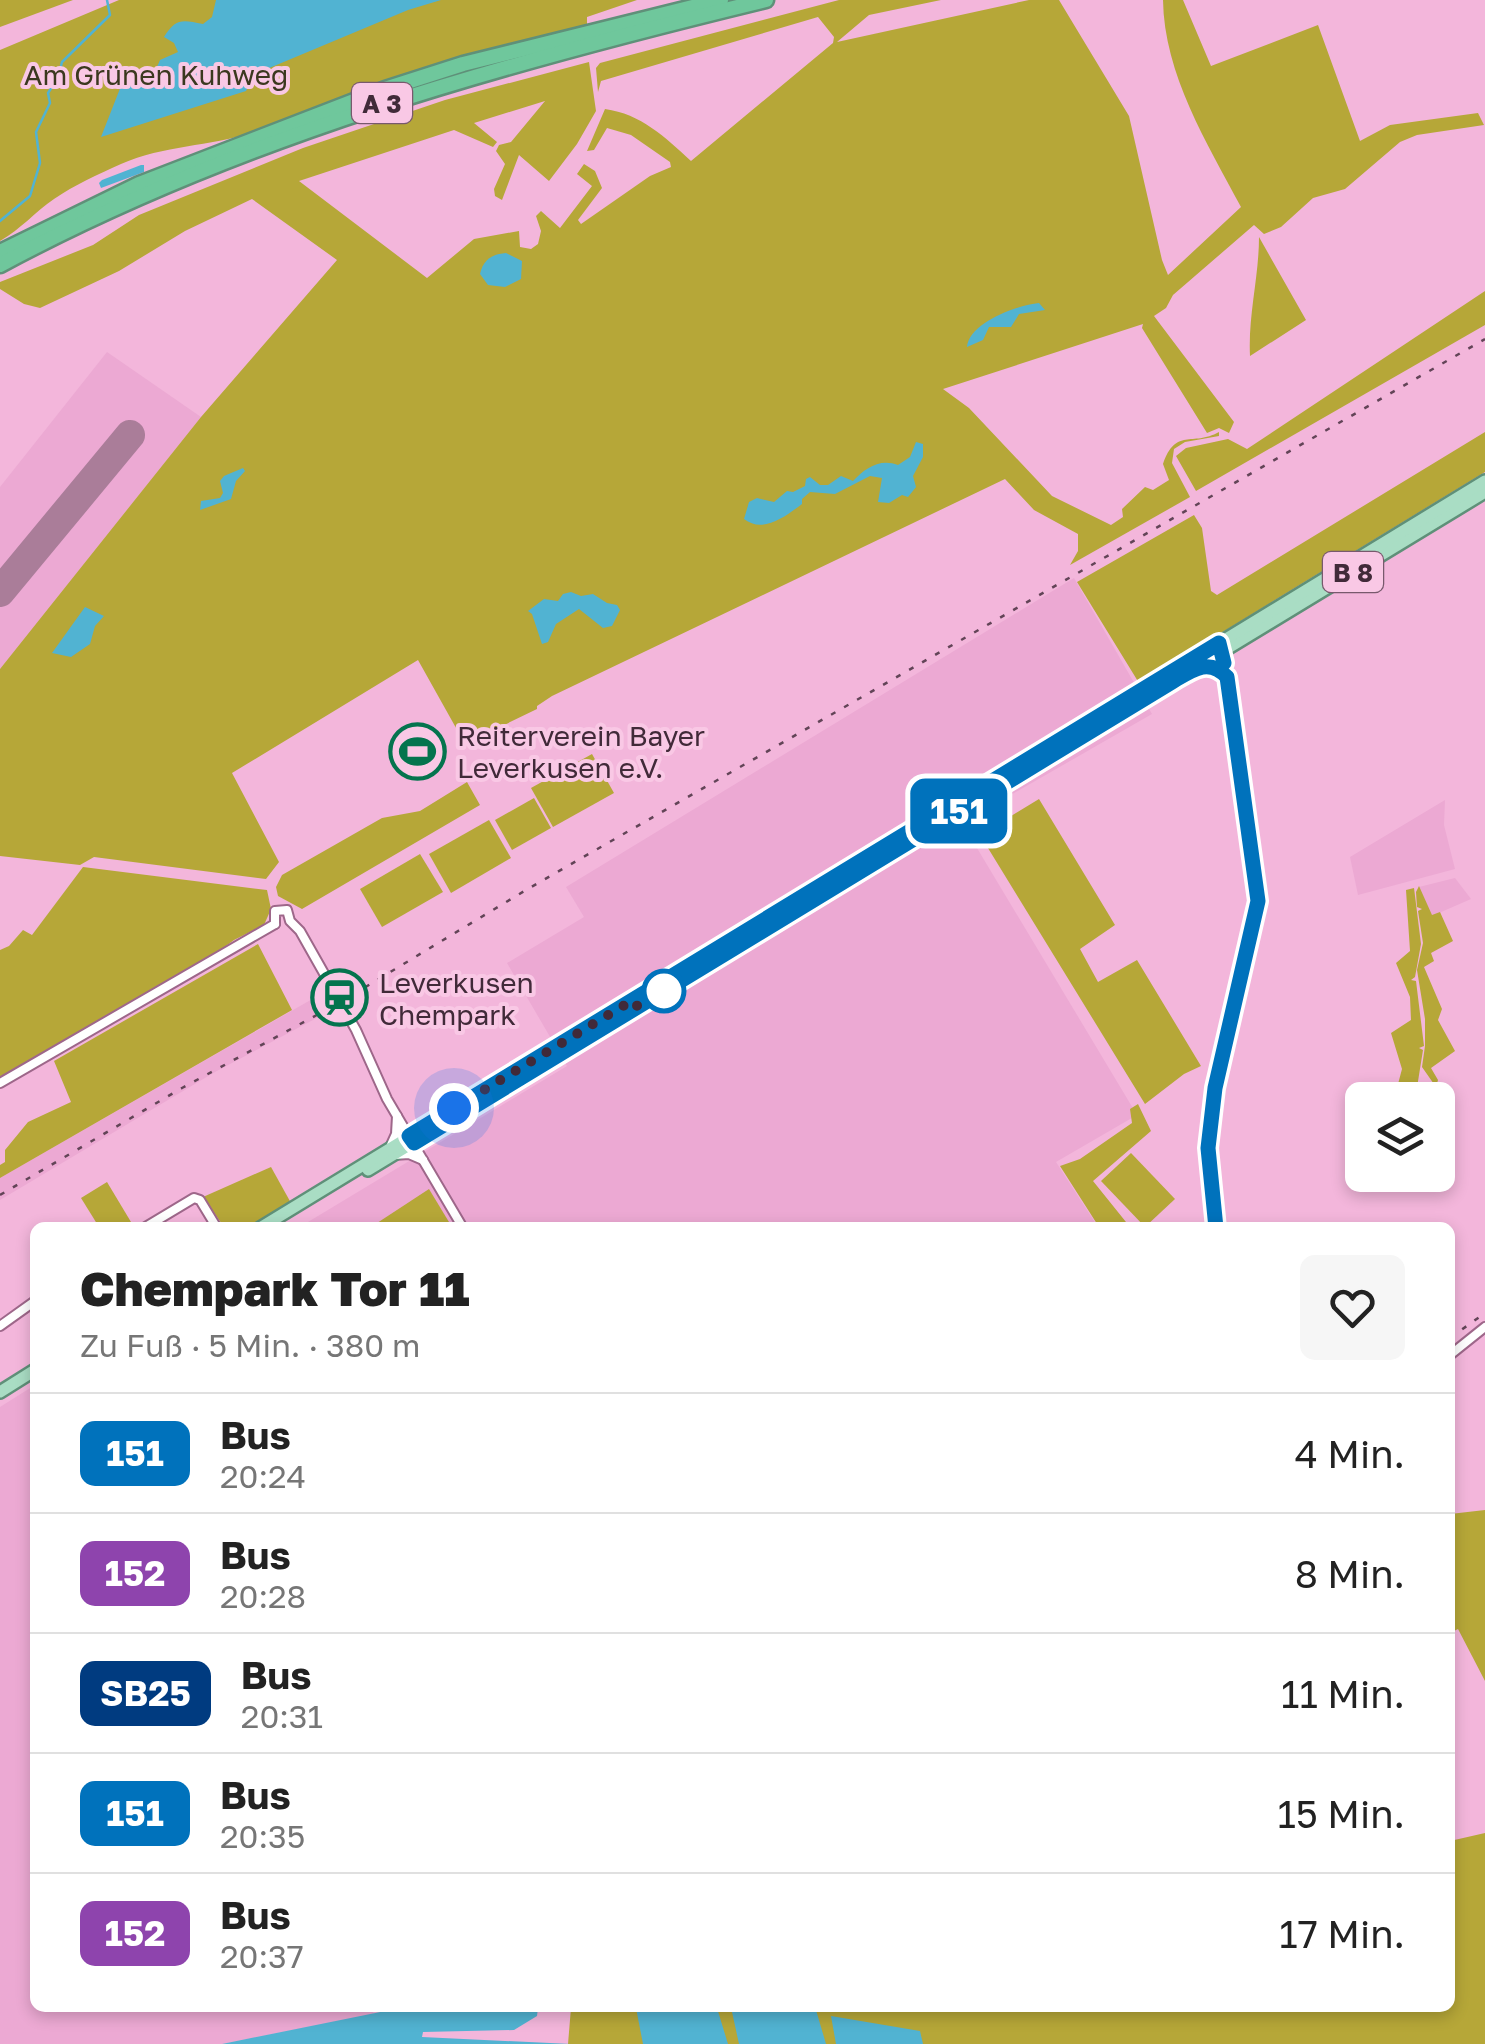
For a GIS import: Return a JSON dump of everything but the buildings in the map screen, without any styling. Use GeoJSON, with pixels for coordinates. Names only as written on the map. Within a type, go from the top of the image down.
{"type":"FeatureCollection","features":[{"type":"Feature","properties":{"kind":"highway","name":"A 3"},"geometry":{"type":"LineString","coordinates":[[600,34],[721,0]]}},
{"type":"Feature","properties":{"kind":"highway","name":"A 3"},"geometry":{"type":"LineString","coordinates":[[0,252],[139,184],[252,138],[463,64],[766,0]]}},
{"type":"Feature","properties":{"kind":"highway","name":"A 3"},"geometry":{"type":"LineString","coordinates":[[0,265],[188,175],[386,102],[579,39]]}},
{"type":"Feature","properties":{"kind":"main road","name":"B 8"},"geometry":{"type":"LineString","coordinates":[[832,883],[1196,668],[1220,648],[1485,481]]}},
{"type":"Feature","properties":{"kind":"main road","name":"B 8"},"geometry":{"type":"LineString","coordinates":[[284,1222],[411,1139],[832,883],[1485,492]]}},
{"type":"Feature","properties":{"kind":"main road","name":"B 8"},"geometry":{"type":"LineString","coordinates":[[411,1139],[428,1124],[635,1003]]}},
{"type":"Feature","properties":{"kind":"main road","name":"B 8"},"geometry":{"type":"LineString","coordinates":[[270,1222],[391,1152]]}},
{"type":"Feature","properties":{"kind":"main road"},"geometry":{"type":"LineString","coordinates":[[0,1394],[30,1376]]}},
{"type":"Feature","properties":{"kind":"street"},"geometry":{"type":"LineString","coordinates":[[1215,1222],[1208,1148],[1215,1088],[1258,901],[1220,648]]}},
{"type":"Feature","properties":{"kind":"street"},"geometry":{"type":"LineString","coordinates":[[1196,668],[1214,666],[1227,677]]}},
{"type":"Feature","properties":{"kind":"street"},"geometry":{"type":"LineString","coordinates":[[276,924],[274,913],[280,908],[289,912],[290,921],[300,931],[356,1030],[379,1085],[460,1222]]}},
{"type":"Feature","properties":{"kind":"street"},"geometry":{"type":"LineString","coordinates":[[0,1083],[276,924],[281,926],[290,921]]}},
{"type":"Feature","properties":{"kind":"street"},"geometry":{"type":"LineString","coordinates":[[397,1116],[411,1123],[428,1124]]}},
{"type":"Feature","properties":{"kind":"street"},"geometry":{"type":"LineString","coordinates":[[397,1116],[391,1152],[424,1160]]}},
{"type":"Feature","properties":{"kind":"street"},"geometry":{"type":"LineString","coordinates":[[154,1222],[198,1198],[213,1222]]}},
{"type":"Feature","properties":{"kind":"street"},"geometry":{"type":"LineString","coordinates":[[0,1326],[30,1305]]}},
{"type":"Feature","properties":{"kind":"street"},"geometry":{"type":"LineString","coordinates":[[1455,1351],[1485,1327]]}},
{"type":"Feature","properties":{"kind":"shaded area"},"geometry":{"type":"Polygon","coordinates":[[[107,352],[201,417],[0,669],[0,487],[107,352]]]}},
{"type":"Feature","properties":{"kind":"shaded area"},"geometry":{"type":"Polygon","coordinates":[[[1074,578],[1152,714],[962,823],[1137,1115],[1056,1162],[1095,1222],[308,1222],[567,1066],[507,963],[584,917],[566,887],[1074,578]]]}},
{"type":"Feature","properties":{"kind":"shaded area"},"geometry":{"type":"Polygon","coordinates":[[[1445,800],[1444,825],[1455,869],[1358,895],[1350,857],[1445,800]]]}},
{"type":"Feature","properties":{"kind":"shaded area"},"geometry":{"type":"Polygon","coordinates":[[[1455,878],[1471,899],[1432,916],[1419,887],[1455,878]]]}},
{"type":"Feature","properties":{"kind":"shaded area"},"geometry":{"type":"Polygon","coordinates":[[[321,994],[330,1011],[215,1072],[0,1200],[0,1178],[321,994]]]}},
{"type":"Feature","properties":{"kind":"shaded area"},"geometry":{"type":"Polygon","coordinates":[[[30,1388],[30,2012],[374,2014],[222,2044],[0,2044],[0,1407],[30,1388]]]}},
{"type":"Feature","properties":{"kind":"green space"},"geometry":{"type":"Polygon","coordinates":[[[0,0],[73,0],[0,27],[0,0]]]}},
{"type":"Feature","properties":{"kind":"green space","name":"Am Grünen Kuhweg"},"geometry":{"type":"Polygon","coordinates":[[[119,0],[637,0],[587,17],[587,27],[460,63],[236,137],[137,158],[62,194],[0,241],[0,50],[119,0]]]}},
{"type":"Feature","properties":{"kind":"green space"},"geometry":{"type":"Polygon","coordinates":[[[839,0],[941,0],[869,15],[837,42],[1029,0],[1059,0],[1129,116],[1168,275],[1241,207],[1179,81],[1165,28],[1163,0],[1183,0],[1211,66],[1318,25],[1360,141],[1390,125],[1478,113],[1484,125],[1417,135],[1400,142],[1345,189],[1313,198],[1281,227],[1264,234],[1254,225],[1154,316],[1234,422],[1229,433],[1219,428],[1207,433],[1143,324],[943,389],[969,408],[1052,496],[1111,525],[1123,517],[1122,509],[1145,487],[1153,490],[1169,480],[1163,464],[1173,446],[1179,442],[1219,432],[1219,436],[1185,442],[1174,449],[1172,463],[1190,497],[1070,565],[1078,551],[1078,534],[1034,510],[1005,479],[552,696],[537,709],[465,744],[418,660],[232,773],[279,862],[266,879],[94,857],[80,865],[0,856],[0,669],[201,417],[337,260],[252,199],[185,231],[119,271],[40,308],[24,304],[0,289],[0,282],[93,245],[139,215],[303,148],[445,100],[589,62],[596,111],[549,181],[519,155],[502,200],[495,196],[494,189],[505,164],[496,151],[499,145],[511,142],[545,101],[474,123],[497,142],[493,147],[454,130],[299,181],[427,278],[474,239],[519,231],[520,247],[531,249],[538,244],[541,231],[536,216],[541,211],[560,228],[592,186],[577,174],[584,164],[595,171],[602,188],[578,220],[581,224],[650,176],[671,167],[670,162],[631,135],[607,128],[594,150],[587,151],[605,109],[641,121],[691,161],[833,43],[834,37],[818,17],[601,81],[598,92],[596,68],[600,63],[839,0]]]}},
{"type":"Feature","properties":{"kind":"green space"},"geometry":{"type":"Polygon","coordinates":[[[1259,237],[1306,320],[1250,356],[1251,326],[1259,237]]]}},
{"type":"Feature","properties":{"kind":"green space"},"geometry":{"type":"Polygon","coordinates":[[[1485,291],[1485,325],[1196,491],[1176,456],[1186,448],[1228,439],[1247,449],[1485,291]]]}},
{"type":"Feature","properties":{"kind":"green space"},"geometry":{"type":"Polygon","coordinates":[[[1485,432],[1485,472],[1139,683],[1077,582],[1194,515],[1202,528],[1211,591],[1217,595],[1485,432]]]}},
{"type":"Feature","properties":{"kind":"green space"},"geometry":{"type":"Polygon","coordinates":[[[592,754],[614,793],[553,827],[531,788],[592,754]]]}},
{"type":"Feature","properties":{"kind":"green space"},"geometry":{"type":"Polygon","coordinates":[[[467,782],[480,805],[302,909],[278,896],[276,887],[282,875],[382,818],[420,811],[467,782]]]}},
{"type":"Feature","properties":{"kind":"green space"},"geometry":{"type":"Polygon","coordinates":[[[534,798],[551,828],[512,850],[495,820],[534,798]]]}},
{"type":"Feature","properties":{"kind":"green space"},"geometry":{"type":"Polygon","coordinates":[[[1039,799],[1115,925],[1080,949],[1098,982],[1137,960],[1201,1066],[1145,1104],[980,835],[1039,799]]]}},
{"type":"Feature","properties":{"kind":"green space"},"geometry":{"type":"Polygon","coordinates":[[[489,820],[511,858],[451,893],[429,854],[489,820]]]}},
{"type":"Feature","properties":{"kind":"green space"},"geometry":{"type":"Polygon","coordinates":[[[420,854],[443,892],[382,927],[360,889],[420,854]]]}},
{"type":"Feature","properties":{"kind":"green space"},"geometry":{"type":"Polygon","coordinates":[[[83,867],[267,890],[271,909],[264,925],[0,1079],[0,950],[23,930],[32,935],[83,867]]]}},
{"type":"Feature","properties":{"kind":"green space"},"geometry":{"type":"Polygon","coordinates":[[[1419,886],[1432,915],[1440,912],[1453,941],[1431,953],[1434,961],[1424,967],[1442,1009],[1438,1020],[1455,1051],[1431,1068],[1437,1082],[1432,1082],[1422,1067],[1425,1019],[1417,970],[1423,943],[1418,911],[1422,909],[1417,907],[1419,886]]]}},
{"type":"Feature","properties":{"kind":"green space"},"geometry":{"type":"Polygon","coordinates":[[[1414,888],[1421,944],[1415,977],[1411,980],[1416,981],[1424,1046],[1419,1048],[1423,1050],[1418,1082],[1399,1082],[1402,1069],[1391,1033],[1411,1020],[1410,997],[1396,963],[1410,951],[1406,890],[1414,888]]]}},
{"type":"Feature","properties":{"kind":"green space"},"geometry":{"type":"Polygon","coordinates":[[[258,944],[292,1010],[0,1178],[5,1150],[28,1122],[71,1102],[54,1061],[258,944]]]}},
{"type":"Feature","properties":{"kind":"green space"},"geometry":{"type":"Polygon","coordinates":[[[1138,1104],[1151,1131],[1093,1181],[1126,1222],[1096,1222],[1060,1166],[1080,1159],[1132,1123],[1130,1109],[1138,1104]]]}},
{"type":"Feature","properties":{"kind":"green space"},"geometry":{"type":"Polygon","coordinates":[[[1131,1153],[1175,1199],[1150,1222],[1140,1222],[1101,1181],[1131,1153]]]}},
{"type":"Feature","properties":{"kind":"green space"},"geometry":{"type":"Polygon","coordinates":[[[271,1167],[291,1203],[259,1222],[220,1222],[203,1197],[271,1167]]]}},
{"type":"Feature","properties":{"kind":"green space"},"geometry":{"type":"Polygon","coordinates":[[[107,1182],[131,1222],[96,1222],[81,1198],[107,1182]]]}},
{"type":"Feature","properties":{"kind":"green space"},"geometry":{"type":"Polygon","coordinates":[[[429,1189],[449,1222],[379,1222],[429,1189]]]}},
{"type":"Feature","properties":{"kind":"green space"},"geometry":{"type":"Polygon","coordinates":[[[1485,1510],[1485,1681],[1458,1629],[1455,1630],[1455,1513],[1485,1510]]]}},
{"type":"Feature","properties":{"kind":"green space"},"geometry":{"type":"Polygon","coordinates":[[[1485,1833],[1485,2044],[568,2044],[571,2012],[1455,2012],[1455,1840],[1485,1833]]]}},
{"type":"Feature","properties":{"kind":"water"},"geometry":{"type":"Polygon","coordinates":[[[216,0],[441,0],[255,74],[246,91],[101,137],[121,86],[145,79],[160,60],[178,52],[174,43],[164,37],[168,31],[180,22],[203,24],[212,17],[216,0]]]}},
{"type":"Feature","properties":{"kind":"water"},"geometry":{"type":"Polygon","coordinates":[[[141,165],[144,172],[101,188],[102,180],[141,165]]]}},
{"type":"Feature","properties":{"kind":"water"},"geometry":{"type":"Polygon","coordinates":[[[506,253],[522,261],[521,279],[505,287],[488,285],[480,274],[483,265],[492,256],[506,253]]]}},
{"type":"Feature","properties":{"kind":"water"},"geometry":{"type":"Polygon","coordinates":[[[1039,303],[1045,310],[1019,314],[1011,327],[989,327],[983,340],[967,347],[985,323],[1007,311],[1039,303]]]}},
{"type":"Feature","properties":{"kind":"water"},"geometry":{"type":"Polygon","coordinates":[[[916,442],[923,444],[923,457],[913,476],[916,487],[908,497],[878,502],[882,478],[870,476],[835,494],[810,492],[802,504],[774,522],[759,525],[744,519],[749,502],[757,498],[774,502],[787,491],[805,486],[810,477],[820,485],[828,485],[841,476],[853,481],[873,466],[898,465],[910,457],[916,442]]]}},
{"type":"Feature","properties":{"kind":"water"},"geometry":{"type":"Polygon","coordinates":[[[243,468],[231,499],[200,510],[201,501],[220,498],[220,481],[224,476],[243,468]]]}},
{"type":"Feature","properties":{"kind":"water"},"geometry":{"type":"Polygon","coordinates":[[[571,592],[581,596],[593,594],[617,605],[620,610],[612,626],[603,628],[579,609],[556,624],[548,642],[542,644],[528,611],[544,599],[558,601],[571,592]]]}},
{"type":"Feature","properties":{"kind":"water"},"geometry":{"type":"Polygon","coordinates":[[[85,607],[104,616],[95,626],[90,644],[71,657],[52,653],[85,607]]]}},
{"type":"Feature","properties":{"kind":"water"},"geometry":{"type":"Polygon","coordinates":[[[380,2012],[538,2012],[514,2030],[423,2032],[422,2037],[571,2044],[222,2044],[380,2012]]]}},
{"type":"Feature","properties":{"kind":"water"},"geometry":{"type":"Polygon","coordinates":[[[637,2012],[718,2012],[728,2044],[643,2044],[637,2012]]]}},
{"type":"Feature","properties":{"kind":"water"},"geometry":{"type":"Polygon","coordinates":[[[732,2012],[817,2012],[826,2044],[739,2044],[732,2012]]]}},
{"type":"Feature","properties":{"kind":"water"},"geometry":{"type":"Polygon","coordinates":[[[831,2016],[920,2031],[923,2044],[836,2044],[831,2016]]]}},
{"type":"Feature","properties":{"kind":"waterway"},"geometry":{"type":"LineString","coordinates":[[0,221],[30,196],[40,163],[36,132],[50,103],[48,93],[62,62],[110,15],[107,0]]}},
{"type":"Feature","properties":{"kind":"runway"},"geometry":{"type":"LineString","coordinates":[[0,592],[130,435]]}},
{"type":"Feature","properties":{"kind":"railway"},"geometry":{"type":"LineString","coordinates":[[0,1195],[1485,339]]}},
{"type":"Feature","properties":{"kind":"railway"},"geometry":{"type":"LineString","coordinates":[[1455,1334],[1485,1313]]}},
{"type":"Feature","properties":{"kind":"bus line","name":"151"},"geometry":{"type":"LineString","coordinates":[[1215,1222],[1208,1148],[1215,1088],[1258,901],[1227,677],[1210,665],[1172,682],[414,1143],[409,1136],[1219,643],[1224,663]]}},
{"type":"Feature","properties":{"kind":"place","name":"Reiterverein Bayer Leverkusen e.V."},"geometry":{"type":"Point","coordinates":[418,751]}},
{"type":"Feature","properties":{"kind":"place","name":"Leverkusen Chempark"},"geometry":{"type":"Point","coordinates":[340,998]}},
{"type":"Feature","properties":{"kind":"route"},"geometry":{"type":"LineString","coordinates":[[454,1108],[633,1000],[638,1007],[664,991]]}}]}
